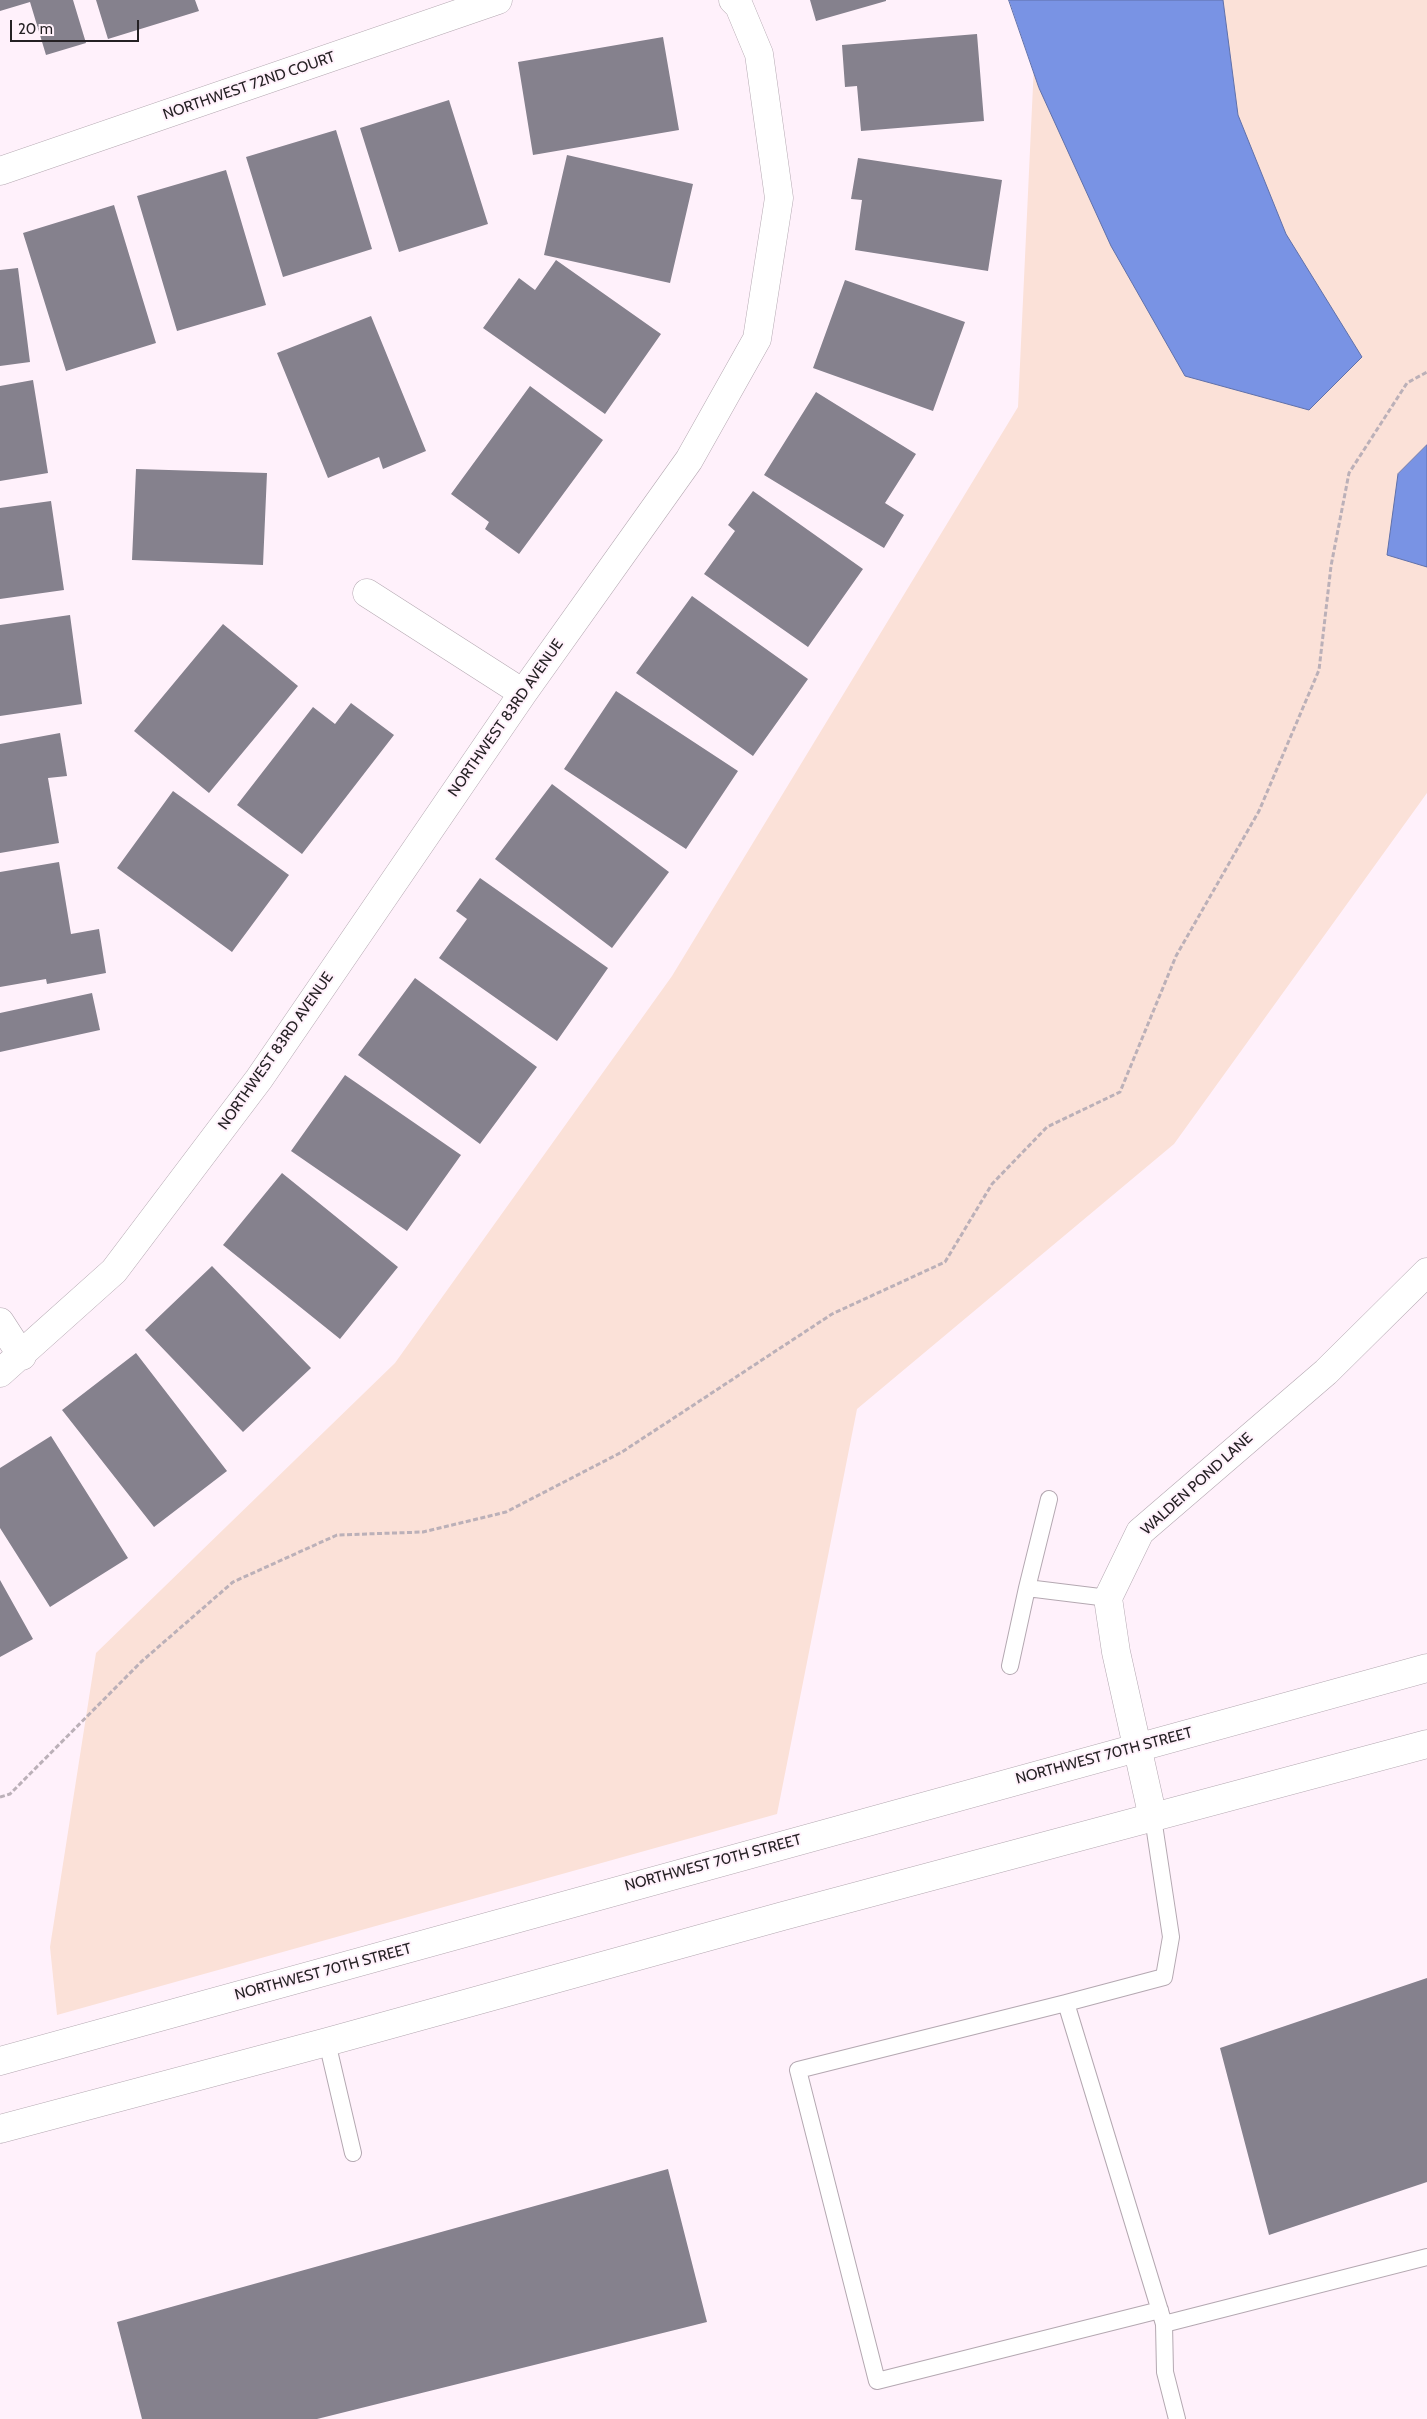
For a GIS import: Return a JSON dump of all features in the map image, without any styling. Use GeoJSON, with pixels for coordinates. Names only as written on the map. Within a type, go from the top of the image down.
{"type":"FeatureCollection","features":[{"type":"Feature","properties":{"kind":"street","name":"NORTHWEST 72ND COURT"},"geometry":{"type":"LineString","coordinates":[[0,171],[498,0]]}},
{"type":"Feature","properties":{"kind":"street","name":"NORTHWEST 83RD AVENUE"},"geometry":{"type":"LineString","coordinates":[[0,1373],[22,1356],[114,1271],[259,1079],[522,693],[689,460],[757,339],[779,198],[759,54],[738,6],[732,0]]}},
{"type":"Feature","properties":{"kind":"street"},"geometry":{"type":"LineString","coordinates":[[367,593],[522,693]]}},
{"type":"Feature","properties":{"kind":"street","name":"WALDEN POND LANE"},"geometry":{"type":"LineString","coordinates":[[1108,1598],[1140,1532],[1326,1372],[1425,1281]]}},
{"type":"Feature","properties":{"kind":"street"},"geometry":{"type":"LineString","coordinates":[[0,1322],[22,1356]]}},
{"type":"Feature","properties":{"kind":"street"},"geometry":{"type":"LineString","coordinates":[[1108,1598],[1116,1652],[1153,1818]]}},
{"type":"Feature","properties":{"kind":"street","name":"NORTHWEST 70TH STREET"},"geometry":{"type":"LineString","coordinates":[[0,2061],[1136,1746],[1427,1668]]}},
{"type":"Feature","properties":{"kind":"street"},"geometry":{"type":"LineString","coordinates":[[0,2129],[327,2042],[782,1916],[1427,1744]]}},
{"type":"Feature","properties":{"kind":"lane"},"geometry":{"type":"LineString","coordinates":[[1010,1666],[1049,1499]]}},
{"type":"Feature","properties":{"kind":"lane"},"geometry":{"type":"LineString","coordinates":[[1027,1588],[1108,1598]]}},
{"type":"Feature","properties":{"kind":"lane"},"geometry":{"type":"LineString","coordinates":[[1153,1818],[1171,1937],[1164,1977],[1066,2004],[798,2070],[877,2381],[1427,2257]]}},
{"type":"Feature","properties":{"kind":"lane"},"geometry":{"type":"LineString","coordinates":[[1066,2004],[1162,2317],[1165,2372],[1178,2419]]}},
{"type":"Feature","properties":{"kind":"lane"},"geometry":{"type":"LineString","coordinates":[[327,2042],[353,2153]]}},
{"type":"Feature","properties":{"kind":"path"},"geometry":{"type":"LineString","coordinates":[[0,1797],[10,1794],[141,1662],[233,1582],[337,1535],[423,1532],[506,1512],[622,1452],[832,1314],[945,1262],[992,1184],[1047,1127],[1120,1092],[1176,956],[1259,811],[1318,670],[1330,566],[1349,473],[1407,383],[1427,372]]}},
{"type":"Feature","properties":{"kind":"shaded area"},"geometry":{"type":"Polygon","coordinates":[[[1037,0],[1427,0],[1427,793],[1174,1144],[857,1409],[777,1814],[57,2015],[50,1947],[96,1653],[395,1363],[672,976],[1018,407],[1037,0]]]}},
{"type":"Feature","properties":{"kind":"water"},"geometry":{"type":"Polygon","coordinates":[[[1009,0],[1223,0],[1238,115],[1286,234],[1362,357],[1309,410],[1185,376],[1111,246],[1039,88],[1009,0]]]}},
{"type":"Feature","properties":{"kind":"water"},"geometry":{"type":"Polygon","coordinates":[[[1427,445],[1427,567],[1387,555],[1398,474],[1427,445]]]}},
{"type":"Feature","properties":{"kind":"building"},"geometry":{"type":"Polygon","coordinates":[[[0,0],[73,0],[86,43],[46,55],[30,2],[0,11],[0,0]]]}},
{"type":"Feature","properties":{"kind":"building"},"geometry":{"type":"Polygon","coordinates":[[[96,0],[195,0],[199,11],[108,39],[96,0]]]}},
{"type":"Feature","properties":{"kind":"building"},"geometry":{"type":"Polygon","coordinates":[[[810,0],[886,0],[886,1],[816,21],[810,0]]]}},
{"type":"Feature","properties":{"kind":"building"},"geometry":{"type":"Polygon","coordinates":[[[977,34],[984,121],[861,131],[857,86],[845,87],[842,45],[977,34]]]}},
{"type":"Feature","properties":{"kind":"building"},"geometry":{"type":"Polygon","coordinates":[[[663,37],[679,130],[533,155],[518,62],[663,37]]]}},
{"type":"Feature","properties":{"kind":"building"},"geometry":{"type":"Polygon","coordinates":[[[449,100],[488,224],[399,252],[360,128],[449,100]]]}},
{"type":"Feature","properties":{"kind":"building"},"geometry":{"type":"Polygon","coordinates":[[[336,130],[372,249],[283,277],[246,157],[336,130]]]}},
{"type":"Feature","properties":{"kind":"building"},"geometry":{"type":"Polygon","coordinates":[[[567,155],[693,184],[670,283],[544,255],[567,155]]]}},
{"type":"Feature","properties":{"kind":"building"},"geometry":{"type":"Polygon","coordinates":[[[858,158],[1002,180],[988,271],[855,250],[862,200],[851,199],[858,158]]]}},
{"type":"Feature","properties":{"kind":"building"},"geometry":{"type":"Polygon","coordinates":[[[226,170],[266,305],[177,331],[137,196],[226,170]]]}},
{"type":"Feature","properties":{"kind":"building"},"geometry":{"type":"Polygon","coordinates":[[[114,205],[156,343],[66,371],[23,233],[114,205]]]}},
{"type":"Feature","properties":{"kind":"building"},"geometry":{"type":"Polygon","coordinates":[[[556,260],[661,334],[605,414],[483,328],[519,278],[535,290],[556,260]]]}},
{"type":"Feature","properties":{"kind":"building"},"geometry":{"type":"Polygon","coordinates":[[[18,268],[30,362],[0,366],[0,270],[18,268]]]}},
{"type":"Feature","properties":{"kind":"building"},"geometry":{"type":"Polygon","coordinates":[[[845,280],[965,322],[933,411],[813,368],[845,280]]]}},
{"type":"Feature","properties":{"kind":"building"},"geometry":{"type":"Polygon","coordinates":[[[371,316],[426,451],[383,469],[379,457],[328,478],[277,353],[371,316]]]}},
{"type":"Feature","properties":{"kind":"building"},"geometry":{"type":"Polygon","coordinates":[[[33,380],[48,473],[0,481],[0,386],[33,380]]]}},
{"type":"Feature","properties":{"kind":"building"},"geometry":{"type":"Polygon","coordinates":[[[530,386],[603,440],[519,554],[485,529],[489,522],[451,494],[530,386]]]}},
{"type":"Feature","properties":{"kind":"building"},"geometry":{"type":"Polygon","coordinates":[[[816,392],[916,454],[885,503],[904,515],[884,548],[764,475],[816,392]]]}},
{"type":"Feature","properties":{"kind":"building"},"geometry":{"type":"Polygon","coordinates":[[[136,469],[267,473],[263,565],[132,560],[136,469]]]}},
{"type":"Feature","properties":{"kind":"building"},"geometry":{"type":"Polygon","coordinates":[[[753,491],[863,569],[808,647],[704,574],[735,531],[728,525],[753,491]]]}},
{"type":"Feature","properties":{"kind":"building"},"geometry":{"type":"Polygon","coordinates":[[[51,501],[64,590],[0,599],[0,508],[51,501]]]}},
{"type":"Feature","properties":{"kind":"building"},"geometry":{"type":"Polygon","coordinates":[[[692,596],[808,679],[753,756],[636,673],[692,596]]]}},
{"type":"Feature","properties":{"kind":"building"},"geometry":{"type":"Polygon","coordinates":[[[70,615],[82,704],[0,716],[0,625],[70,615]]]}},
{"type":"Feature","properties":{"kind":"building"},"geometry":{"type":"Polygon","coordinates":[[[223,624],[298,686],[209,793],[134,731],[223,624]]]}},
{"type":"Feature","properties":{"kind":"building"},"geometry":{"type":"Polygon","coordinates":[[[616,691],[738,771],[686,849],[564,769],[616,691]]]}},
{"type":"Feature","properties":{"kind":"building"},"geometry":{"type":"Polygon","coordinates":[[[351,703],[394,735],[302,854],[237,805],[313,707],[335,724],[351,703]]]}},
{"type":"Feature","properties":{"kind":"building"},"geometry":{"type":"Polygon","coordinates":[[[60,733],[67,776],[48,778],[59,843],[0,853],[0,744],[60,733]]]}},
{"type":"Feature","properties":{"kind":"building"},"geometry":{"type":"Polygon","coordinates":[[[552,784],[669,872],[612,948],[495,859],[552,784]]]}},
{"type":"Feature","properties":{"kind":"building"},"geometry":{"type":"Polygon","coordinates":[[[173,791],[289,875],[232,952],[117,868],[173,791]]]}},
{"type":"Feature","properties":{"kind":"building"},"geometry":{"type":"Polygon","coordinates":[[[59,862],[71,934],[99,929],[106,973],[47,984],[46,979],[0,987],[0,872],[59,862]]]}},
{"type":"Feature","properties":{"kind":"building"},"geometry":{"type":"Polygon","coordinates":[[[480,878],[608,968],[557,1041],[439,958],[467,919],[456,911],[480,878]]]}},
{"type":"Feature","properties":{"kind":"building"},"geometry":{"type":"Polygon","coordinates":[[[415,978],[537,1067],[480,1144],[358,1055],[415,978]]]}},
{"type":"Feature","properties":{"kind":"building"},"geometry":{"type":"Polygon","coordinates":[[[92,993],[100,1030],[0,1052],[0,1013],[92,993]]]}},
{"type":"Feature","properties":{"kind":"building"},"geometry":{"type":"Polygon","coordinates":[[[345,1075],[461,1155],[407,1231],[291,1151],[345,1075]]]}},
{"type":"Feature","properties":{"kind":"building"},"geometry":{"type":"Polygon","coordinates":[[[282,1173],[398,1267],[340,1339],[223,1245],[282,1173]]]}},
{"type":"Feature","properties":{"kind":"building"},"geometry":{"type":"Polygon","coordinates":[[[212,1266],[311,1368],[243,1432],[145,1330],[212,1266]]]}},
{"type":"Feature","properties":{"kind":"building"},"geometry":{"type":"Polygon","coordinates":[[[136,1353],[227,1471],[154,1527],[62,1410],[136,1353]]]}},
{"type":"Feature","properties":{"kind":"building"},"geometry":{"type":"Polygon","coordinates":[[[51,1436],[128,1558],[50,1607],[0,1528],[0,1468],[51,1436]]]}},
{"type":"Feature","properties":{"kind":"building"},"geometry":{"type":"Polygon","coordinates":[[[0,1580],[33,1639],[0,1657],[0,1580]]]}},
{"type":"Feature","properties":{"kind":"building"},"geometry":{"type":"Polygon","coordinates":[[[1427,1978],[1427,2182],[1269,2235],[1220,2048],[1427,1978]]]}},
{"type":"Feature","properties":{"kind":"building"},"geometry":{"type":"Polygon","coordinates":[[[668,2169],[707,2322],[317,2419],[142,2419],[117,2322],[668,2169]]]}}]}
